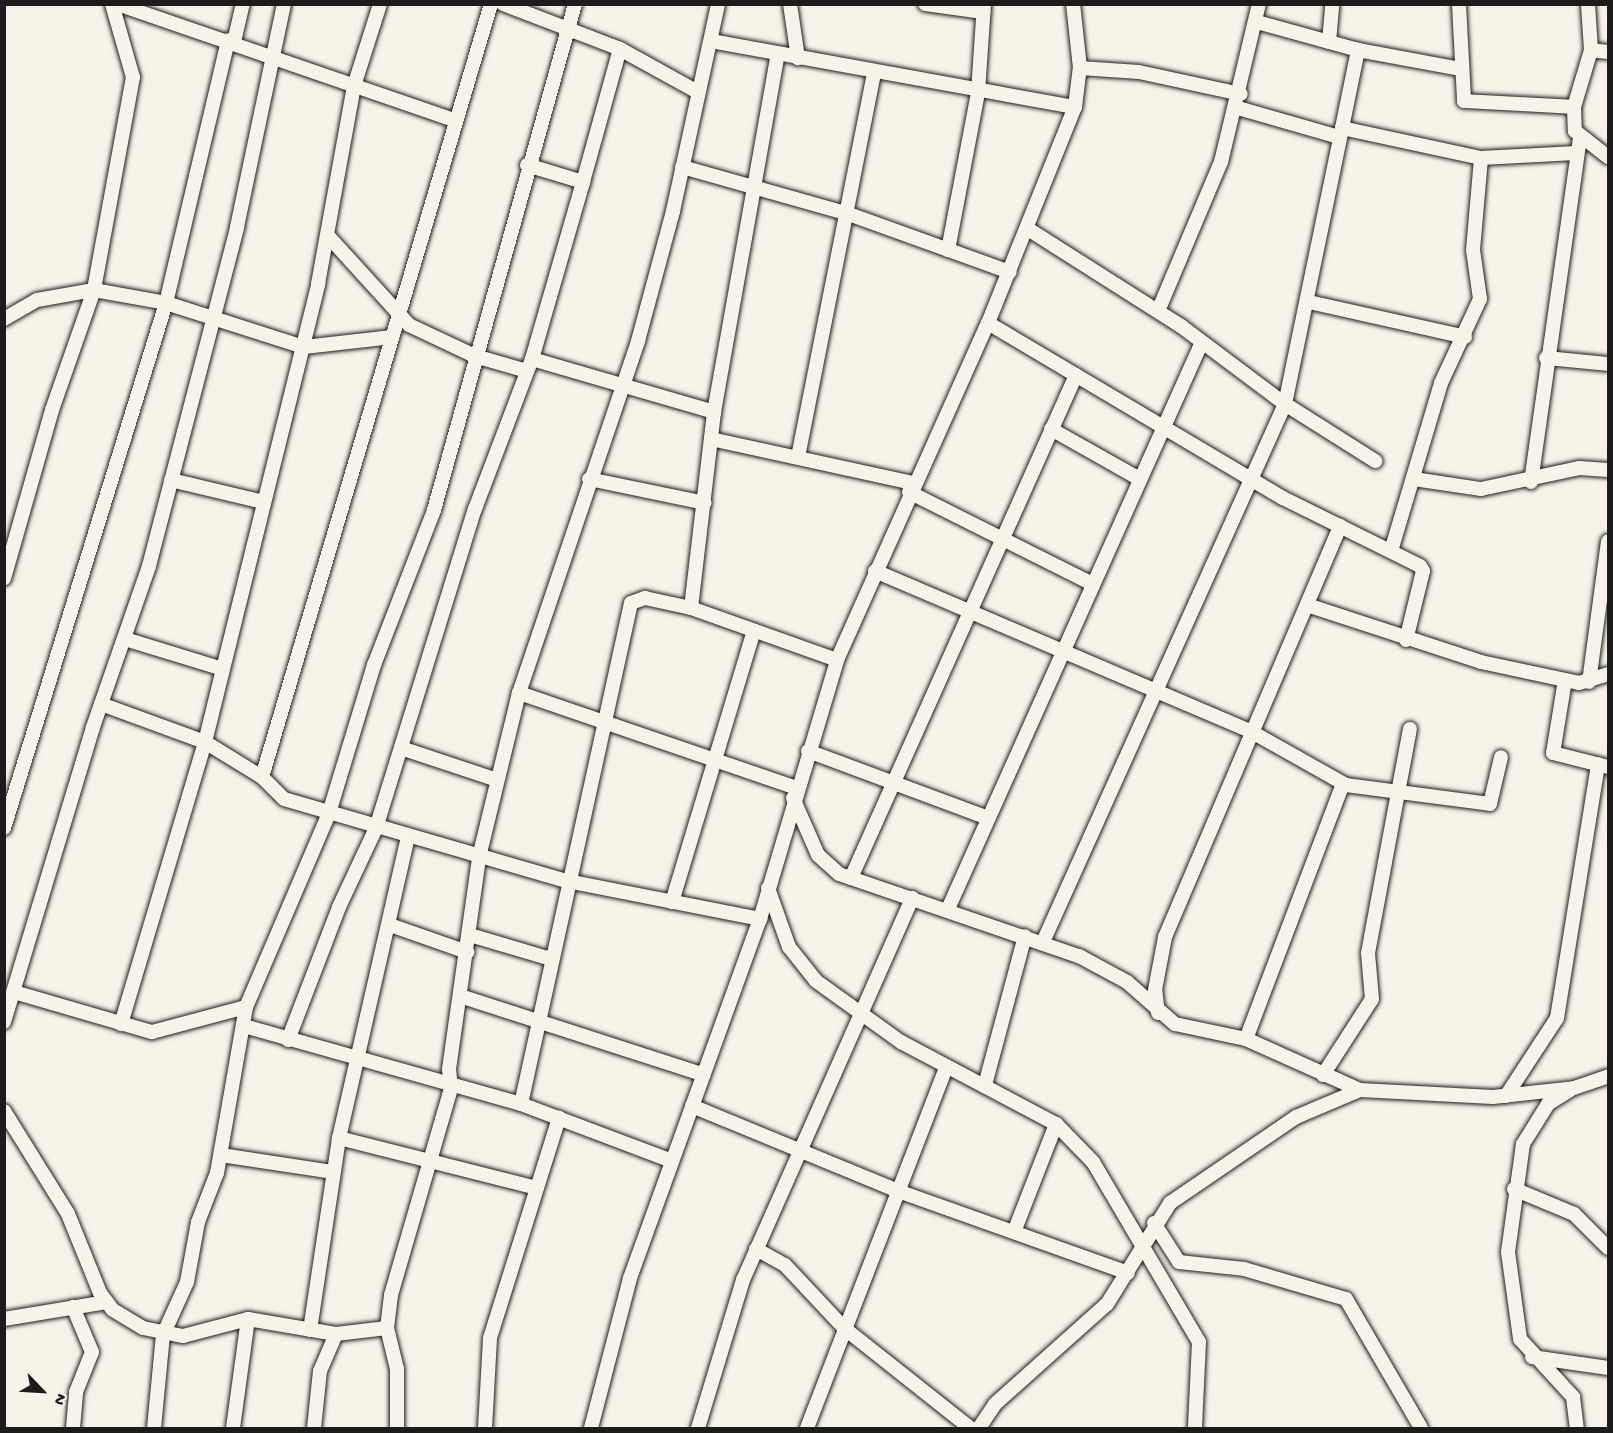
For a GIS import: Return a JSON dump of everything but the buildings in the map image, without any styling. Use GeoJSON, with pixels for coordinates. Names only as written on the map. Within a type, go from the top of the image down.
{"type":"FeatureCollection","features":[{"type":"Feature","properties":{"kind":"street"},"geometry":{"type":"LineString","coordinates":[[4,578],[52,411],[94,290],[134,77],[112,4]]}},
{"type":"Feature","properties":{"kind":"street"},"geometry":{"type":"LineString","coordinates":[[117,4],[231,41],[456,121]]}},
{"type":"Feature","properties":{"kind":"street"},"geometry":{"type":"LineString","coordinates":[[4,828],[166,303],[231,41],[243,4]]}},
{"type":"Feature","properties":{"kind":"street"},"geometry":{"type":"LineString","coordinates":[[4,1022],[100,704],[125,639],[171,480],[213,320],[284,4]]}},
{"type":"Feature","properties":{"kind":"street"},"geometry":{"type":"LineString","coordinates":[[121,1024],[205,742],[329,237],[354,86],[380,4]]}},
{"type":"Feature","properties":{"kind":"street"},"geometry":{"type":"LineString","coordinates":[[262,777],[491,4]]}},
{"type":"Feature","properties":{"kind":"street"},"geometry":{"type":"LineString","coordinates":[[503,4],[569,26],[620,49],[698,92]]}},
{"type":"Feature","properties":{"kind":"street"},"geometry":{"type":"LineString","coordinates":[[154,1428],[163,1335],[187,1282],[198,1222],[221,1155],[246,1007],[329,813],[374,665],[434,510],[527,165],[575,4]]}},
{"type":"Feature","properties":{"kind":"street"},"geometry":{"type":"LineString","coordinates":[[397,1428],[397,1369],[387,1328],[391,1295],[452,1088],[460,996],[479,857],[519,693],[589,479],[625,384],[682,167],[718,4]]}},
{"type":"Feature","properties":{"kind":"street"},"geometry":{"type":"LineString","coordinates":[[790,4],[798,58]]}},
{"type":"Feature","properties":{"kind":"street"},"geometry":{"type":"LineString","coordinates":[[925,4],[984,8],[978,92],[948,250]]}},
{"type":"Feature","properties":{"kind":"street"},"geometry":{"type":"LineString","coordinates":[[591,1428],[630,1278],[760,919],[794,793],[837,660],[911,487],[1010,272],[1075,107],[1080,68],[1073,4]]}},
{"type":"Feature","properties":{"kind":"street"},"geometry":{"type":"LineString","coordinates":[[1158,311],[1215,180],[1238,108],[1259,4]]}},
{"type":"Feature","properties":{"kind":"street"},"geometry":{"type":"LineString","coordinates":[[1329,42],[1332,4]]}},
{"type":"Feature","properties":{"kind":"street"},"geometry":{"type":"LineString","coordinates":[[1459,4],[1461,69],[1467,102],[1574,107]]}},
{"type":"Feature","properties":{"kind":"street"},"geometry":{"type":"LineString","coordinates":[[1531,482],[1546,358],[1576,153],[1580,139],[1574,107],[1591,50],[1588,4]]}},
{"type":"Feature","properties":{"kind":"street"},"geometry":{"type":"LineString","coordinates":[[1257,22],[1358,50],[1461,69]]}},
{"type":"Feature","properties":{"kind":"street"},"geometry":{"type":"LineString","coordinates":[[711,41],[874,74],[1075,107]]}},
{"type":"Feature","properties":{"kind":"street"},"geometry":{"type":"LineString","coordinates":[[288,1040],[339,907],[376,828],[476,509],[529,365],[620,49]]}},
{"type":"Feature","properties":{"kind":"street"},"geometry":{"type":"LineString","coordinates":[[1043,942],[1285,404],[1309,302],[1340,133],[1358,50]]}},
{"type":"Feature","properties":{"kind":"street"},"geometry":{"type":"LineString","coordinates":[[1591,50],[1608,52]]}},
{"type":"Feature","properties":{"kind":"street"},"geometry":{"type":"LineString","coordinates":[[691,608],[714,412],[757,185],[778,54]]}},
{"type":"Feature","properties":{"kind":"street"},"geometry":{"type":"LineString","coordinates":[[1080,68],[1139,72],[1241,93]]}},
{"type":"Feature","properties":{"kind":"street"},"geometry":{"type":"LineString","coordinates":[[798,457],[874,74]]}},
{"type":"Feature","properties":{"kind":"street"},"geometry":{"type":"LineString","coordinates":[[1238,108],[1340,133],[1482,158],[1576,153]]}},
{"type":"Feature","properties":{"kind":"street"},"geometry":{"type":"LineString","coordinates":[[1580,139],[1608,157]]}},
{"type":"Feature","properties":{"kind":"street"},"geometry":{"type":"LineString","coordinates":[[1391,550],[1443,377],[1465,337],[1480,299],[1473,250],[1482,158]]}},
{"type":"Feature","properties":{"kind":"street"},"geometry":{"type":"LineString","coordinates":[[527,165],[583,183]]}},
{"type":"Feature","properties":{"kind":"street"},"geometry":{"type":"LineString","coordinates":[[682,167],[757,185],[846,213],[1010,272]]}},
{"type":"Feature","properties":{"kind":"street"},"geometry":{"type":"LineString","coordinates":[[1028,229],[1158,311],[1285,404],[1375,461]]}},
{"type":"Feature","properties":{"kind":"street"},"geometry":{"type":"LineString","coordinates":[[329,237],[398,316],[476,356],[625,384],[714,412]]}},
{"type":"Feature","properties":{"kind":"street"},"geometry":{"type":"LineString","coordinates":[[4,319],[37,300],[94,290],[166,303],[213,320],[304,346],[392,337]]}},
{"type":"Feature","properties":{"kind":"street"},"geometry":{"type":"LineString","coordinates":[[1309,302],[1465,337]]}},
{"type":"Feature","properties":{"kind":"street"},"geometry":{"type":"LineString","coordinates":[[988,323],[1162,423],[1251,478],[1340,526],[1391,550],[1424,571],[1406,640]]}},
{"type":"Feature","properties":{"kind":"street"},"geometry":{"type":"LineString","coordinates":[[948,909],[985,817],[1162,423],[1202,342]]}},
{"type":"Feature","properties":{"kind":"street"},"geometry":{"type":"LineString","coordinates":[[1546,358],[1608,364]]}},
{"type":"Feature","properties":{"kind":"street"},"geometry":{"type":"LineString","coordinates":[[851,878],[968,610],[1076,375]]}},
{"type":"Feature","properties":{"kind":"street"},"geometry":{"type":"LineString","coordinates":[[1051,429],[1138,478]]}},
{"type":"Feature","properties":{"kind":"street"},"geometry":{"type":"LineString","coordinates":[[711,440],[798,457],[911,487],[1091,583]]}},
{"type":"Feature","properties":{"kind":"street"},"geometry":{"type":"LineString","coordinates":[[1414,479],[1481,489],[1508,480],[1531,482],[1579,468],[1608,470]]}},
{"type":"Feature","properties":{"kind":"street"},"geometry":{"type":"LineString","coordinates":[[589,479],[705,503]]}},
{"type":"Feature","properties":{"kind":"street"},"geometry":{"type":"LineString","coordinates":[[171,480],[263,502]]}},
{"type":"Feature","properties":{"kind":"street"},"geometry":{"type":"LineString","coordinates":[[1158,1013],[1155,990],[1165,937],[1340,526]]}},
{"type":"Feature","properties":{"kind":"street"},"geometry":{"type":"LineString","coordinates":[[1589,682],[1608,541]]}},
{"type":"Feature","properties":{"kind":"street"},"geometry":{"type":"LineString","coordinates":[[875,571],[1062,648],[1154,691],[1252,732],[1343,784],[1490,804],[1501,757]]}},
{"type":"Feature","properties":{"kind":"street"},"geometry":{"type":"LineString","coordinates":[[521,1104],[601,722],[631,603],[645,598],[691,608],[753,634],[837,660]]}},
{"type":"Feature","properties":{"kind":"street"},"geometry":{"type":"LineString","coordinates":[[1306,604],[1406,640],[1565,680],[1589,682],[1608,674]]}},
{"type":"Feature","properties":{"kind":"street"},"geometry":{"type":"LineString","coordinates":[[672,902],[717,762],[753,634]]}},
{"type":"Feature","properties":{"kind":"street"},"geometry":{"type":"LineString","coordinates":[[125,639],[223,669]]}},
{"type":"Feature","properties":{"kind":"street"},"geometry":{"type":"LineString","coordinates":[[1506,1096],[1557,1018],[1603,765],[1553,753],[1565,680]]}},
{"type":"Feature","properties":{"kind":"street"},"geometry":{"type":"LineString","coordinates":[[519,693],[717,762],[794,793],[818,855],[851,878],[1043,942],[1127,982],[1158,1013],[1183,1028],[1246,1039],[1360,1090],[1506,1096],[1575,1088],[1608,1076]]}},
{"type":"Feature","properties":{"kind":"street"},"geometry":{"type":"LineString","coordinates":[[100,704],[205,742],[262,777],[284,799],[376,828],[567,881],[760,919]]}},
{"type":"Feature","properties":{"kind":"street"},"geometry":{"type":"LineString","coordinates":[[1323,1075],[1369,1007],[1368,953],[1410,729]]}},
{"type":"Feature","properties":{"kind":"street"},"geometry":{"type":"LineString","coordinates":[[401,748],[497,780]]}},
{"type":"Feature","properties":{"kind":"street"},"geometry":{"type":"LineString","coordinates":[[808,751],[985,817]]}},
{"type":"Feature","properties":{"kind":"street"},"geometry":{"type":"LineString","coordinates":[[1246,1039],[1343,784]]}},
{"type":"Feature","properties":{"kind":"street"},"geometry":{"type":"LineString","coordinates":[[310,1330],[339,1138],[390,925],[408,837]]}},
{"type":"Feature","properties":{"kind":"street"},"geometry":{"type":"LineString","coordinates":[[768,888],[795,958],[861,1014],[946,1067],[985,1085],[1056,1124],[1093,1162],[1199,1342],[1195,1428]]}},
{"type":"Feature","properties":{"kind":"street"},"geometry":{"type":"LineString","coordinates":[[698,1428],[727,1322],[756,1250],[804,1150],[912,898]]}},
{"type":"Feature","properties":{"kind":"street"},"geometry":{"type":"LineString","coordinates":[[390,925],[467,952]]}},
{"type":"Feature","properties":{"kind":"street"},"geometry":{"type":"LineString","coordinates":[[470,935],[551,959]]}},
{"type":"Feature","properties":{"kind":"street"},"geometry":{"type":"LineString","coordinates":[[985,1085],[1025,936]]}},
{"type":"Feature","properties":{"kind":"street"},"geometry":{"type":"LineString","coordinates":[[14,992],[121,1024],[167,1031],[246,1007]]}},
{"type":"Feature","properties":{"kind":"street"},"geometry":{"type":"LineString","coordinates":[[460,996],[704,1075]]}},
{"type":"Feature","properties":{"kind":"street"},"geometry":{"type":"LineString","coordinates":[[244,1026],[452,1088],[521,1104],[672,1161]]}},
{"type":"Feature","properties":{"kind":"street"},"geometry":{"type":"LineString","coordinates":[[807,1428],[946,1067]]}},
{"type":"Feature","properties":{"kind":"street"},"geometry":{"type":"LineString","coordinates":[[1575,1088],[1541,1112],[1523,1144],[1514,1189],[1508,1252],[1520,1338],[1533,1357],[1573,1397],[1577,1428]]}},
{"type":"Feature","properties":{"kind":"street"},"geometry":{"type":"LineString","coordinates":[[979,1428],[995,1404],[1107,1304],[1128,1273],[1154,1223],[1181,1193],[1296,1117],[1360,1090]]}},
{"type":"Feature","properties":{"kind":"street"},"geometry":{"type":"LineString","coordinates":[[692,1106],[804,1150],[898,1191],[1128,1273]]}},
{"type":"Feature","properties":{"kind":"street"},"geometry":{"type":"LineString","coordinates":[[4,1111],[68,1214],[107,1302],[163,1335],[183,1336],[248,1319],[336,1334],[387,1328]]}},
{"type":"Feature","properties":{"kind":"street"},"geometry":{"type":"LineString","coordinates":[[485,1428],[490,1338],[559,1118]]}},
{"type":"Feature","properties":{"kind":"street"},"geometry":{"type":"LineString","coordinates":[[1014,1232],[1056,1124]]}},
{"type":"Feature","properties":{"kind":"street"},"geometry":{"type":"LineString","coordinates":[[339,1138],[536,1188]]}},
{"type":"Feature","properties":{"kind":"street"},"geometry":{"type":"LineString","coordinates":[[221,1155],[334,1172]]}},
{"type":"Feature","properties":{"kind":"street"},"geometry":{"type":"LineString","coordinates":[[1514,1189],[1574,1214],[1608,1248]]}},
{"type":"Feature","properties":{"kind":"street"},"geometry":{"type":"LineString","coordinates":[[1154,1223],[1179,1262],[1244,1269],[1346,1299],[1421,1428]]}},
{"type":"Feature","properties":{"kind":"street"},"geometry":{"type":"LineString","coordinates":[[756,1250],[785,1265],[844,1328],[970,1428]]}},
{"type":"Feature","properties":{"kind":"street"},"geometry":{"type":"LineString","coordinates":[[4,1319],[107,1302]]}},
{"type":"Feature","properties":{"kind":"street"},"geometry":{"type":"LineString","coordinates":[[73,1307],[92,1352],[76,1392],[73,1428]]}},
{"type":"Feature","properties":{"kind":"street"},"geometry":{"type":"LineString","coordinates":[[234,1428],[248,1319]]}},
{"type":"Feature","properties":{"kind":"street"},"geometry":{"type":"LineString","coordinates":[[314,1428],[317,1380],[336,1334]]}},
{"type":"Feature","properties":{"kind":"street"},"geometry":{"type":"LineString","coordinates":[[1533,1357],[1608,1368]]}}]}
